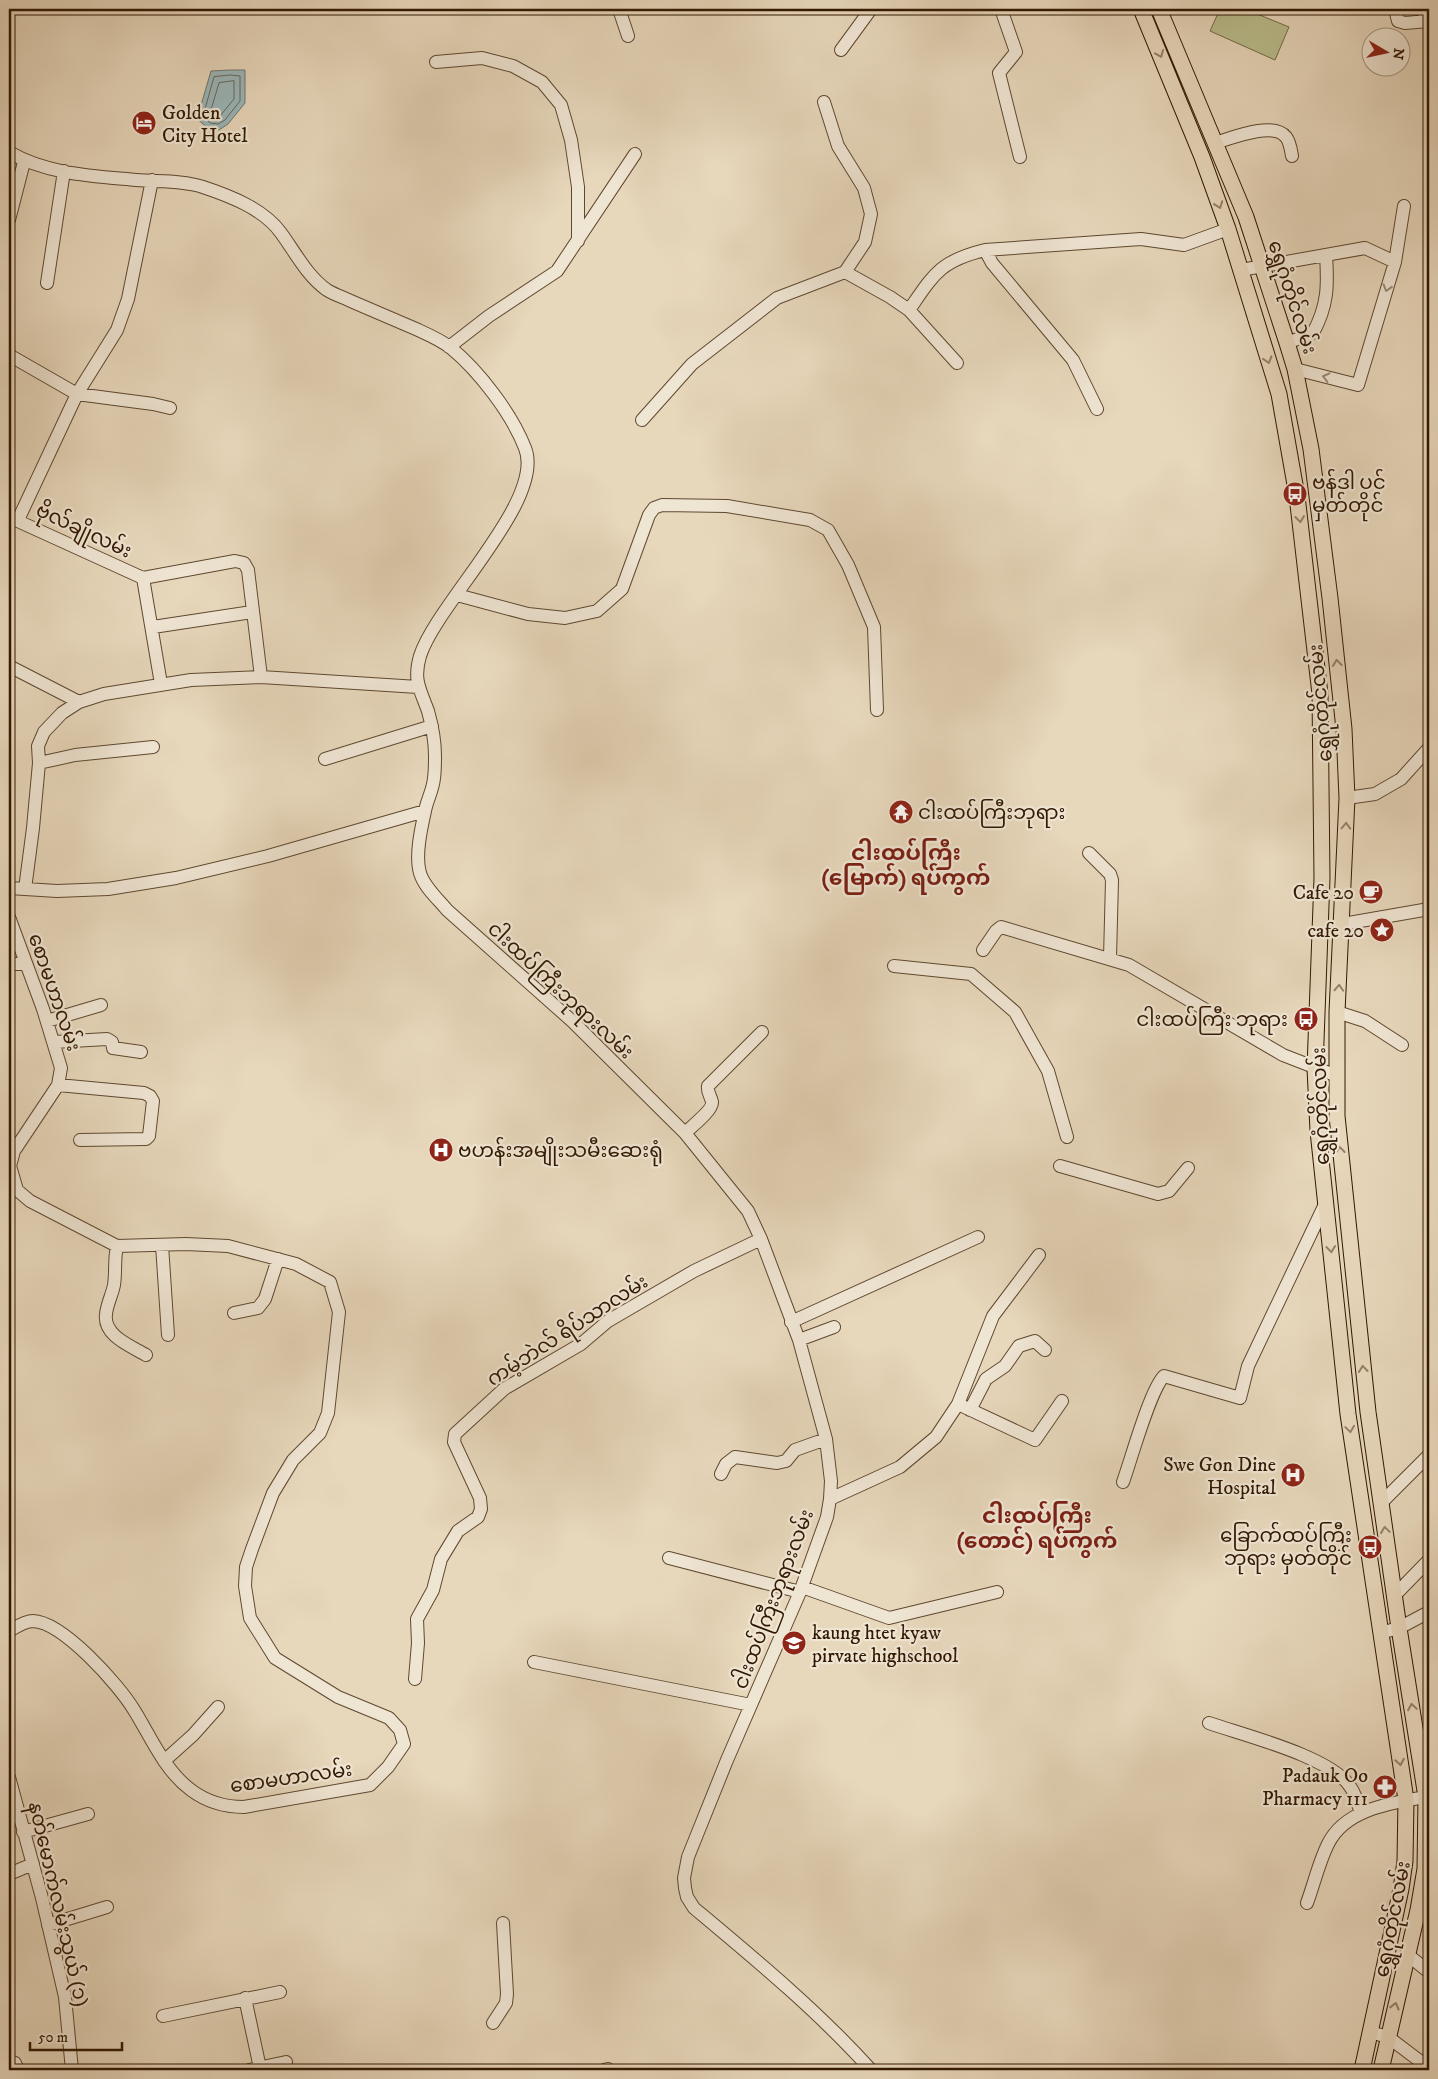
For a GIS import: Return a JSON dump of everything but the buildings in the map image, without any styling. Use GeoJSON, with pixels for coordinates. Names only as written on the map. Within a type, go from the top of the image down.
{"type":"FeatureCollection","features":[{"type":"Feature","properties":{"kind":"main road","name":"ရွှေဂုံတိုင်လမ်း"},"geometry":{"type":"LineString","coordinates":[[1141,9],[1202,157],[1228,229],[1279,394],[1298,496],[1320,694],[1322,878],[1315,1068],[1318,1131],[1327,1201],[1348,1414],[1406,1800],[1405,1861],[1389,1950],[1362,2070]]}},
{"type":"Feature","properties":{"kind":"main road","name":"ရွှေဂုံတိုင်လမ်း"},"geometry":{"type":"LineString","coordinates":[[1159,9],[1246,217],[1295,369],[1311,449],[1330,598],[1344,729],[1347,798],[1337,1012],[1337,1116],[1368,1412],[1394,1596],[1426,1796],[1427,1871],[1381,2070]]}},
{"type":"Feature","properties":{"kind":"main road"},"geometry":{"type":"LineString","coordinates":[[1375,1600],[1394,1596]]}},
{"type":"Feature","properties":{"kind":"main road"},"geometry":{"type":"LineString","coordinates":[[1405,1861],[1427,1871]]}},
{"type":"Feature","properties":{"kind":"street"},"geometry":{"type":"LineString","coordinates":[[619,9],[628,36]]}},
{"type":"Feature","properties":{"kind":"street"},"geometry":{"type":"LineString","coordinates":[[841,50],[871,9]]}},
{"type":"Feature","properties":{"kind":"street"},"geometry":{"type":"LineString","coordinates":[[1001,9],[1016,52],[998,73],[1020,157]]}},
{"type":"Feature","properties":{"kind":"street"},"geometry":{"type":"LineString","coordinates":[[1395,9],[1398,21],[1405,23],[1429,20],[1422,9]]}},
{"type":"Feature","properties":{"kind":"street"},"geometry":{"type":"LineString","coordinates":[[436,62],[482,58],[513,66],[542,82],[561,105],[571,140],[578,187],[578,242]]}},
{"type":"Feature","properties":{"kind":"street"},"geometry":{"type":"LineString","coordinates":[[642,420],[692,364],[777,298],[845,272],[865,242],[871,214],[864,188],[838,146],[824,102]]}},
{"type":"Feature","properties":{"kind":"street"},"geometry":{"type":"LineString","coordinates":[[1215,143],[1259,130],[1278,131],[1286,137],[1292,156]]}},
{"type":"Feature","properties":{"kind":"street","name":"ငါးထပ်ကြီးဘုရားလမ်း"},"geometry":{"type":"LineString","coordinates":[[9,152],[24,162],[64,171],[200,186],[264,216],[279,230],[301,263],[327,290],[419,330],[449,346],[508,414],[523,442],[529,458],[526,479],[518,499],[504,525],[432,630],[421,654],[417,670],[418,688],[432,726],[435,752],[434,780],[425,812],[419,863],[420,875],[447,910],[572,1021],[615,1066],[685,1133],[748,1210],[761,1239],[799,1340],[826,1439],[831,1481],[830,1498],[826,1517],[801,1589],[727,1760],[688,1857],[684,1878],[687,1898],[694,1908],[752,1957],[850,2046],[872,2070]]}},
{"type":"Feature","properties":{"kind":"street"},"geometry":{"type":"LineString","coordinates":[[449,346],[489,316],[557,271],[635,154]]}},
{"type":"Feature","properties":{"kind":"street"},"geometry":{"type":"LineString","coordinates":[[9,220],[24,162]]}},
{"type":"Feature","properties":{"kind":"street"},"geometry":{"type":"LineString","coordinates":[[47,283],[64,171]]}},
{"type":"Feature","properties":{"kind":"street"},"geometry":{"type":"LineString","coordinates":[[13,519],[77,394],[117,330],[128,299],[152,180]]}},
{"type":"Feature","properties":{"kind":"street"},"geometry":{"type":"LineString","coordinates":[[1295,369],[1358,385],[1395,262],[1404,206]]}},
{"type":"Feature","properties":{"kind":"street"},"geometry":{"type":"LineString","coordinates":[[910,310],[936,272],[962,256],[984,250],[1141,239],[1184,245],[1228,229]]}},
{"type":"Feature","properties":{"kind":"street"},"geometry":{"type":"LineString","coordinates":[[1241,270],[1365,248],[1395,262]]}},
{"type":"Feature","properties":{"kind":"street"},"geometry":{"type":"LineString","coordinates":[[984,250],[992,263],[1073,360],[1097,409]]}},
{"type":"Feature","properties":{"kind":"street"},"geometry":{"type":"LineString","coordinates":[[1287,343],[1312,333],[1319,321],[1328,288],[1326,255]]}},
{"type":"Feature","properties":{"kind":"street"},"geometry":{"type":"LineString","coordinates":[[845,272],[910,310],[957,362]]}},
{"type":"Feature","properties":{"kind":"street"},"geometry":{"type":"LineString","coordinates":[[9,355],[77,394],[170,408]]}},
{"type":"Feature","properties":{"kind":"street"},"geometry":{"type":"LineString","coordinates":[[457,595],[528,614],[565,618],[597,611],[622,589],[649,515],[654,508],[662,505],[727,506],[810,520],[828,530],[848,565],[874,627],[878,710]]}},
{"type":"Feature","properties":{"kind":"street","name":"ဗိုလ်ချိုလမ်း"},"geometry":{"type":"LineString","coordinates":[[13,519],[143,578]]}},
{"type":"Feature","properties":{"kind":"street"},"geometry":{"type":"LineString","coordinates":[[161,684],[143,578],[235,561],[244,563],[248,570],[261,677]]}},
{"type":"Feature","properties":{"kind":"street"},"geometry":{"type":"LineString","coordinates":[[152,627],[252,612]]}},
{"type":"Feature","properties":{"kind":"street"},"geometry":{"type":"LineString","coordinates":[[9,666],[79,702]]}},
{"type":"Feature","properties":{"kind":"street"},"geometry":{"type":"LineString","coordinates":[[24,889],[39,763],[38,746],[44,732],[62,713],[79,702],[104,694],[161,684],[191,680],[261,677],[418,688]]}},
{"type":"Feature","properties":{"kind":"street"},"geometry":{"type":"LineString","coordinates":[[325,759],[432,726]]}},
{"type":"Feature","properties":{"kind":"street"},"geometry":{"type":"LineString","coordinates":[[39,763],[75,755],[153,747]]}},
{"type":"Feature","properties":{"kind":"street"},"geometry":{"type":"LineString","coordinates":[[1347,798],[1375,794],[1401,779],[1427,753]]}},
{"type":"Feature","properties":{"kind":"street"},"geometry":{"type":"LineString","coordinates":[[9,888],[57,891],[108,889],[176,878],[268,856],[425,812]]}},
{"type":"Feature","properties":{"kind":"street"},"geometry":{"type":"LineString","coordinates":[[1089,853],[1110,874],[1112,880],[1110,958]]}},
{"type":"Feature","properties":{"kind":"street"},"geometry":{"type":"LineString","coordinates":[[1342,924],[1429,909]]}},
{"type":"Feature","properties":{"kind":"street","name":"စောမဟာလမ်း"},"geometry":{"type":"LineString","coordinates":[[9,918],[47,1021],[61,1068],[58,1085],[14,1152],[10,1166],[17,1190],[30,1201],[117,1246],[186,1244],[228,1246],[296,1264],[330,1282],[338,1312],[328,1413],[320,1433],[294,1460],[273,1493],[246,1567],[245,1586],[250,1618],[274,1658],[338,1698],[389,1718],[400,1730],[404,1744],[388,1767],[370,1785],[244,1807],[229,1807],[217,1804],[191,1790],[164,1760],[133,1708],[108,1675],[70,1641],[50,1627],[33,1621],[18,1625],[9,1631]]}},
{"type":"Feature","properties":{"kind":"street"},"geometry":{"type":"LineString","coordinates":[[983,950],[996,931],[1002,928],[1110,958],[1140,971],[1283,1055],[1337,1076]]}},
{"type":"Feature","properties":{"kind":"street"},"geometry":{"type":"LineString","coordinates":[[9,964],[26,964]]}},
{"type":"Feature","properties":{"kind":"street"},"geometry":{"type":"LineString","coordinates":[[894,966],[971,974],[1015,1012],[1048,1071],[1067,1137]]}},
{"type":"Feature","properties":{"kind":"street"},"geometry":{"type":"LineString","coordinates":[[47,1021],[101,1005]]}},
{"type":"Feature","properties":{"kind":"street"},"geometry":{"type":"LineString","coordinates":[[1337,1012],[1365,1021],[1402,1045]]}},
{"type":"Feature","properties":{"kind":"street"},"geometry":{"type":"LineString","coordinates":[[685,1133],[711,1108],[712,1103],[708,1086],[762,1032]]}},
{"type":"Feature","properties":{"kind":"street"},"geometry":{"type":"LineString","coordinates":[[54,1042],[107,1039],[112,1042],[113,1048],[117,1050],[141,1052]]}},
{"type":"Feature","properties":{"kind":"street"},"geometry":{"type":"LineString","coordinates":[[58,1085],[144,1093],[152,1099],[149,1136],[146,1139],[80,1140]]}},
{"type":"Feature","properties":{"kind":"street"},"geometry":{"type":"LineString","coordinates":[[1060,1166],[1158,1194],[1169,1191],[1188,1168]]}},
{"type":"Feature","properties":{"kind":"street"},"geometry":{"type":"LineString","coordinates":[[1123,1482],[1148,1407],[1164,1376],[1240,1398],[1248,1366],[1327,1201]]}},
{"type":"Feature","properties":{"kind":"street"},"geometry":{"type":"LineString","coordinates":[[792,1322],[978,1237]]}},
{"type":"Feature","properties":{"kind":"street","name":"ကမ့်ဘဲလ် ရိပ်သာလမ်း"},"geometry":{"type":"LineString","coordinates":[[415,1679],[418,1643],[417,1620],[433,1590],[441,1559],[458,1531],[478,1517],[481,1509],[480,1498],[454,1442],[455,1434],[504,1389],[581,1344],[608,1321],[694,1271],[761,1239]]}},
{"type":"Feature","properties":{"kind":"street"},"geometry":{"type":"LineString","coordinates":[[162,1245],[168,1335]]}},
{"type":"Feature","properties":{"kind":"street"},"geometry":{"type":"LineString","coordinates":[[117,1246],[114,1257],[114,1284],[106,1314],[106,1325],[111,1334],[146,1356]]}},
{"type":"Feature","properties":{"kind":"street"},"geometry":{"type":"LineString","coordinates":[[830,1498],[900,1467],[936,1437],[958,1404],[992,1316],[1039,1255]]}},
{"type":"Feature","properties":{"kind":"street"},"geometry":{"type":"LineString","coordinates":[[234,1312],[258,1308],[265,1299],[278,1260]]}},
{"type":"Feature","properties":{"kind":"street"},"geometry":{"type":"LineString","coordinates":[[799,1340],[834,1327]]}},
{"type":"Feature","properties":{"kind":"street"},"geometry":{"type":"LineString","coordinates":[[970,1410],[986,1379],[1005,1366],[1019,1346],[1035,1341],[1046,1350]]}},
{"type":"Feature","properties":{"kind":"street"},"geometry":{"type":"LineString","coordinates":[[958,1404],[1035,1440],[1062,1400]]}},
{"type":"Feature","properties":{"kind":"street"},"geometry":{"type":"LineString","coordinates":[[722,1474],[726,1464],[735,1457],[777,1463],[786,1461],[795,1450],[826,1439]]}},
{"type":"Feature","properties":{"kind":"street"},"geometry":{"type":"LineString","coordinates":[[1381,1503],[1429,1455]]}},
{"type":"Feature","properties":{"kind":"street"},"geometry":{"type":"LineString","coordinates":[[670,1558],[801,1589],[888,1618],[997,1592]]}},
{"type":"Feature","properties":{"kind":"street"},"geometry":{"type":"LineString","coordinates":[[1394,1596],[1429,1560]]}},
{"type":"Feature","properties":{"kind":"street"},"geometry":{"type":"LineString","coordinates":[[1380,1633],[1399,1628],[1429,1612]]}},
{"type":"Feature","properties":{"kind":"street"},"geometry":{"type":"LineString","coordinates":[[534,1662],[752,1705]]}},
{"type":"Feature","properties":{"kind":"street"},"geometry":{"type":"LineString","coordinates":[[164,1760],[193,1735],[218,1707]]}},
{"type":"Feature","properties":{"kind":"street"},"geometry":{"type":"LineString","coordinates":[[1209,1723],[1312,1759],[1339,1774],[1351,1787],[1361,1813]]}},
{"type":"Feature","properties":{"kind":"street","name":"နတ်မောက်လမ်းသွယ် (၁)"},"geometry":{"type":"LineString","coordinates":[[9,1778],[33,1864],[64,1997],[72,2070]]}},
{"type":"Feature","properties":{"kind":"street"},"geometry":{"type":"LineString","coordinates":[[1308,1903],[1328,1843],[1343,1823],[1361,1813],[1426,1796]]}},
{"type":"Feature","properties":{"kind":"street"},"geometry":{"type":"LineString","coordinates":[[23,1832],[88,1814]]}},
{"type":"Feature","properties":{"kind":"street"},"geometry":{"type":"LineString","coordinates":[[9,1874],[33,1864]]}},
{"type":"Feature","properties":{"kind":"street"},"geometry":{"type":"LineString","coordinates":[[48,1925],[107,1907]]}},
{"type":"Feature","properties":{"kind":"street"},"geometry":{"type":"LineString","coordinates":[[492,2022],[501,2013],[506,2003],[504,1923]]}},
{"type":"Feature","properties":{"kind":"street"},"geometry":{"type":"LineString","coordinates":[[1408,1954],[1429,1972]]}},
{"type":"Feature","properties":{"kind":"street"},"geometry":{"type":"LineString","coordinates":[[163,2016],[280,1992]]}},
{"type":"Feature","properties":{"kind":"street"},"geometry":{"type":"LineString","coordinates":[[245,1998],[255,2069],[286,2062]]}},
{"type":"Feature","properties":{"kind":"street"},"geometry":{"type":"LineString","coordinates":[[1370,2032],[1388,2037],[1429,2068]]}},
{"type":"Feature","properties":{"kind":"street"},"geometry":{"type":"LineString","coordinates":[[9,2061],[15,2063],[18,2070]]}},
{"type":"Feature","properties":{"kind":"green space"},"geometry":{"type":"Polygon","coordinates":[[[1220,9],[1245,9],[1289,27],[1275,60],[1210,31],[1220,9]]]}},
{"type":"Feature","properties":{"kind":"water"},"geometry":{"type":"Polygon","coordinates":[[[245,70],[245,103],[228,124],[219,130],[208,128],[197,119],[211,71],[245,70]]]}},
{"type":"Feature","properties":{"kind":"place","name":"Golden City Hotel"},"geometry":{"type":"Point","coordinates":[144,123]}},
{"type":"Feature","properties":{"kind":"place","name":"ဗန်ဒါ ပင် မှတ်တိုင်"},"geometry":{"type":"Point","coordinates":[1295,494]}},
{"type":"Feature","properties":{"kind":"place","name":"ငါးထပ်ကြီးဘုရား"},"geometry":{"type":"Point","coordinates":[901,812]}},
{"type":"Feature","properties":{"kind":"place","name":"Cafe 20"},"geometry":{"type":"Point","coordinates":[1371,892]}},
{"type":"Feature","properties":{"kind":"place","name":"cafe 20"},"geometry":{"type":"Point","coordinates":[1382,930]}},
{"type":"Feature","properties":{"kind":"place","name":"ငါးထပ်ကြီး ဘုရား"},"geometry":{"type":"Point","coordinates":[1306,1019]}},
{"type":"Feature","properties":{"kind":"place","name":"ဗဟန်းအမျိုးသမီးဆေးရုံ"},"geometry":{"type":"Point","coordinates":[441,1150]}},
{"type":"Feature","properties":{"kind":"place","name":"Swe Gon Dine Hospital"},"geometry":{"type":"Point","coordinates":[1293,1475]}},
{"type":"Feature","properties":{"kind":"place","name":"ခြောက်ထပ်ကြီး ဘုရား မှတ်တိုင်"},"geometry":{"type":"Point","coordinates":[1370,1547]}},
{"type":"Feature","properties":{"kind":"place","name":"kaung htet kyaw pirvate highschool"},"geometry":{"type":"Point","coordinates":[794,1643]}},
{"type":"Feature","properties":{"kind":"place","name":"Padauk Oo Pharmacy 111"},"geometry":{"type":"Point","coordinates":[1385,1787]}},
{"type":"Feature","properties":{"kind":"district","name":"ငါးထပ်ကြီး (မြောက်) ရပ်ကွက်"},"geometry":{"type":"Point","coordinates":[906,864]}},
{"type":"Feature","properties":{"kind":"district","name":"ငါးထပ်ကြီး (တောင်) ရပ်ကွက်"},"geometry":{"type":"Point","coordinates":[1037,1528]}}]}
